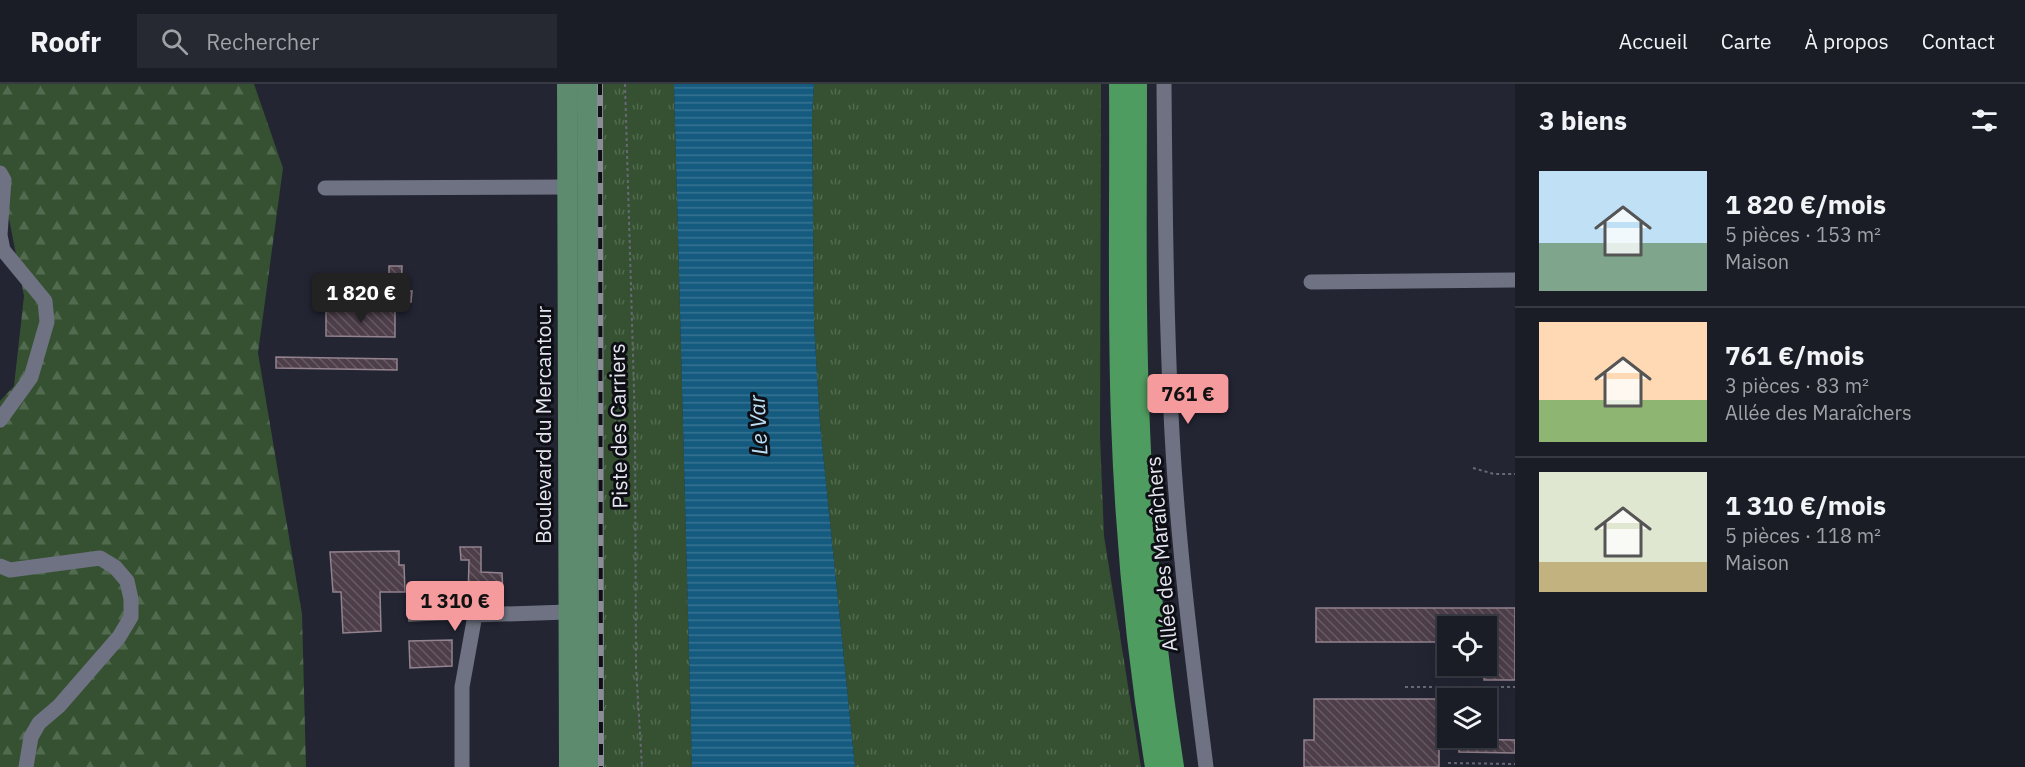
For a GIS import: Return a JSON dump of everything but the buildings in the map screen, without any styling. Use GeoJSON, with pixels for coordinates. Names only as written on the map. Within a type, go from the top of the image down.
{"type":"FeatureCollection","features":[{"type":"Feature","properties":{"kind":"highway"},"geometry":{"type":"LineString","coordinates":[[1120,84],[1120,337],[1126,504],[1143,688],[1156,767]]}},
{"type":"Feature","properties":{"kind":"highway"},"geometry":{"type":"LineString","coordinates":[[1136,84],[1140,451],[1149,584],[1158,669],[1173,767]]}},
{"type":"Feature","properties":{"kind":"main road","name":"Boulevard du Mercantour"},"geometry":{"type":"LineString","coordinates":[[567,84],[569,767]]}},
{"type":"Feature","properties":{"kind":"main road","name":"Boulevard du Mercantour"},"geometry":{"type":"LineString","coordinates":[[587,84],[588,767]]}},
{"type":"Feature","properties":{"kind":"street","name":"Allée des Maraîchers"},"geometry":{"type":"LineString","coordinates":[[1164,84],[1166,290],[1173,443],[1193,663],[1206,767]]}},
{"type":"Feature","properties":{"kind":"street"},"geometry":{"type":"LineString","coordinates":[[0,173],[4,180],[0,235],[3,250],[45,301],[47,322],[31,376],[0,420]]}},
{"type":"Feature","properties":{"kind":"street"},"geometry":{"type":"LineString","coordinates":[[325,188],[568,187]]}},
{"type":"Feature","properties":{"kind":"street"},"geometry":{"type":"LineString","coordinates":[[1311,282],[1515,280]]}},
{"type":"Feature","properties":{"kind":"street"},"geometry":{"type":"LineString","coordinates":[[0,566],[9,570],[100,558],[115,567],[127,581],[131,599],[130,617],[119,637],[59,706],[39,723],[31,737],[26,767]]}},
{"type":"Feature","properties":{"kind":"street"},"geometry":{"type":"LineString","coordinates":[[462,767],[462,687],[475,615],[568,612]]}},
{"type":"Feature","properties":{"kind":"path","name":"Piste des Carriers"},"geometry":{"type":"LineString","coordinates":[[625,84],[635,423],[636,667],[642,767]]}},
{"type":"Feature","properties":{"kind":"path"},"geometry":{"type":"LineString","coordinates":[[1473,468],[1494,474],[1515,474]]}},
{"type":"Feature","properties":{"kind":"path"},"geometry":{"type":"LineString","coordinates":[[1405,687],[1515,687]]}},
{"type":"Feature","properties":{"kind":"path"},"geometry":{"type":"LineString","coordinates":[[1448,763],[1515,764]]}},
{"type":"Feature","properties":{"kind":"green space"},"geometry":{"type":"Polygon","coordinates":[[[0,84],[254,84],[283,168],[258,353],[302,614],[306,767],[0,767],[0,401],[14,386],[24,296],[0,172],[0,84]]]}},
{"type":"Feature","properties":{"kind":"green space"},"geometry":{"type":"Polygon","coordinates":[[[600,84],[674,84],[692,767],[601,767],[600,84]]]}},
{"type":"Feature","properties":{"kind":"green space"},"geometry":{"type":"Polygon","coordinates":[[[814,84],[1101,84],[1100,436],[1104,536],[1141,767],[855,767],[820,424],[814,324],[812,114],[814,84]]]}},
{"type":"Feature","properties":{"kind":"water","name":"Le Var"},"geometry":{"type":"Polygon","coordinates":[[[674,84],[814,84],[812,114],[814,324],[820,424],[855,767],[692,767],[674,84]]]}},
{"type":"Feature","properties":{"kind":"railway"},"geometry":{"type":"LineString","coordinates":[[600,84],[601,767]]}}]}
